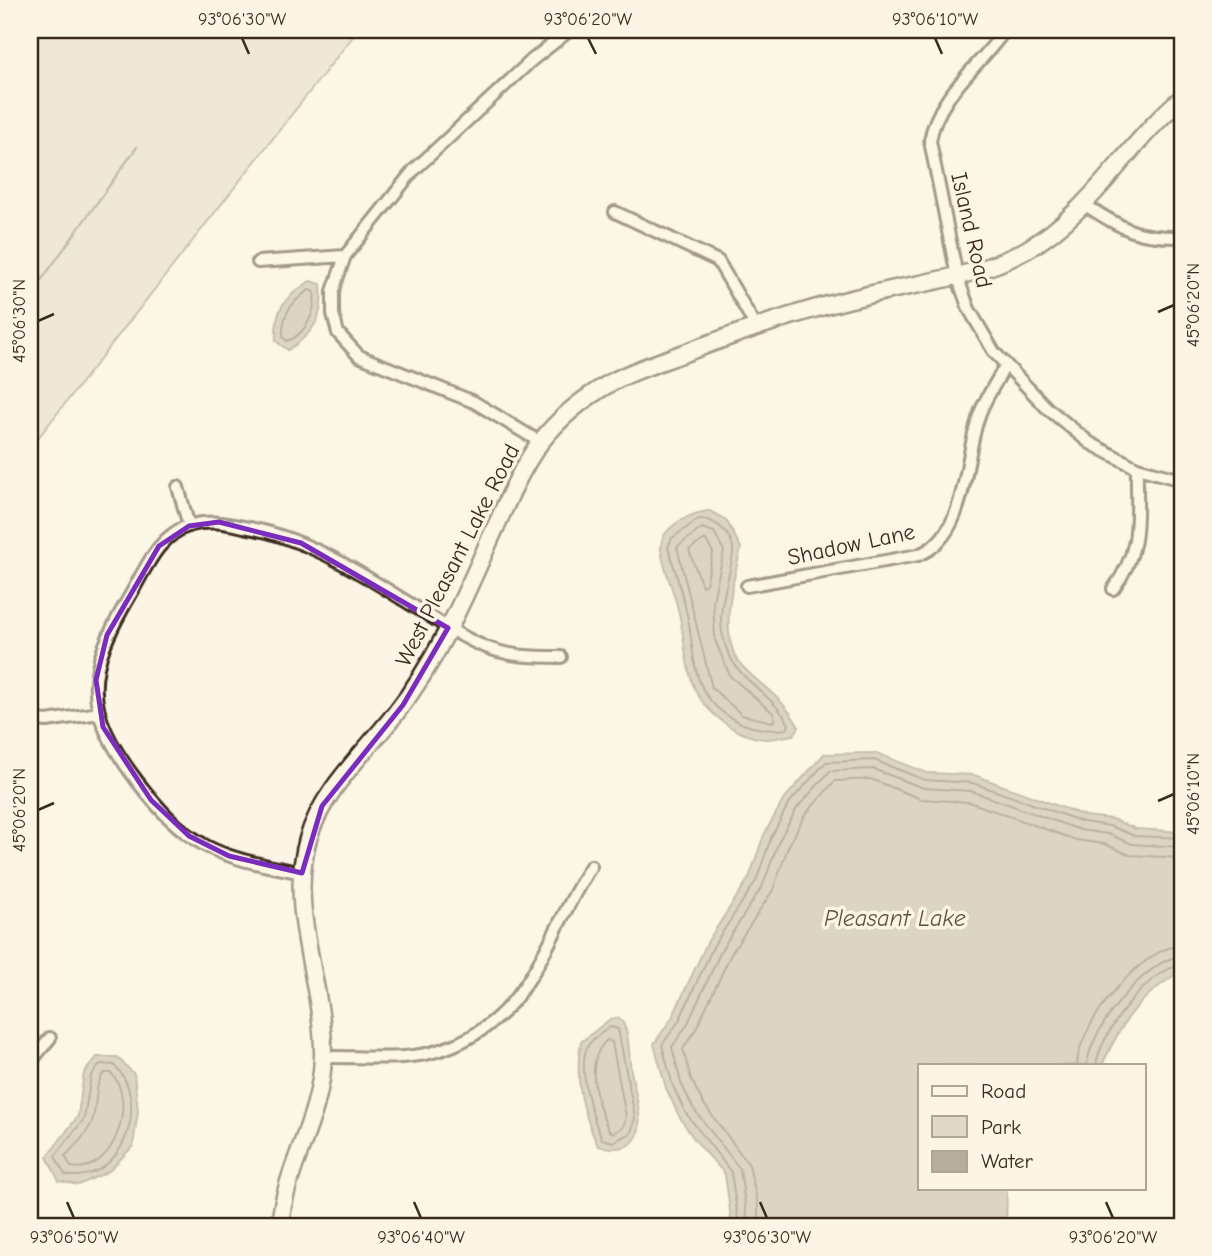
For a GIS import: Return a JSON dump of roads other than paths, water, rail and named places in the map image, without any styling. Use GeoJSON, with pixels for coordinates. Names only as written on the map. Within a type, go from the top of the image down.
{"type":"FeatureCollection","features":[{"type":"Feature","properties":{"kind":"street"},"geometry":{"type":"LineString","coordinates":[[540,442],[474,402],[368,361],[350,350],[338,333],[333,314],[335,277],[345,256],[390,198],[429,154],[532,60],[570,30]]}},
{"type":"Feature","properties":{"kind":"street","name":"Island Road"},"geometry":{"type":"LineString","coordinates":[[1004,30],[986,56],[944,104],[932,127],[932,154],[957,276],[980,331],[1006,366],[1068,426],[1115,458],[1137,468],[1182,480]]}},
{"type":"Feature","properties":{"kind":"street","name":"West Pleasant Lake Road"},"geometry":{"type":"LineString","coordinates":[[280,1226],[286,1190],[318,1103],[323,1057],[302,873],[307,842],[322,806],[402,705],[449,628],[518,478],[540,442],[574,408],[608,384],[755,325],[867,295],[957,276],[1001,263],[1024,251],[1085,205],[1182,99]]}},
{"type":"Feature","properties":{"kind":"street"},"geometry":{"type":"LineString","coordinates":[[1085,205],[1142,236],[1182,237]]}},
{"type":"Feature","properties":{"kind":"street"},"geometry":{"type":"LineString","coordinates":[[615,212],[718,261],[755,325]]}},
{"type":"Feature","properties":{"kind":"street"},"geometry":{"type":"LineString","coordinates":[[258,262],[345,256]]}},
{"type":"Feature","properties":{"kind":"street","name":"Shadow Lane"},"geometry":{"type":"LineString","coordinates":[[747,586],[918,555],[936,546],[952,521],[979,414],[1006,366]]}},
{"type":"Feature","properties":{"kind":"street"},"geometry":{"type":"LineString","coordinates":[[1113,589],[1126,572],[1136,548],[1137,468]]}},
{"type":"Feature","properties":{"kind":"street"},"geometry":{"type":"LineString","coordinates":[[178,487],[189,526]]}},
{"type":"Feature","properties":{"kind":"street"},"geometry":{"type":"LineString","coordinates":[[302,873],[229,856],[181,830],[158,808],[118,757],[99,713],[96,680],[107,635],[159,546],[172,535],[189,526],[219,522],[301,543],[354,570],[449,628],[497,652],[530,657],[561,657]]}},
{"type":"Feature","properties":{"kind":"street"},"geometry":{"type":"LineString","coordinates":[[30,719],[47,721],[99,713]]}},
{"type":"Feature","properties":{"kind":"street"},"geometry":{"type":"LineString","coordinates":[[323,1057],[428,1054],[460,1043],[490,1026],[519,997],[591,866]]}},
{"type":"Feature","properties":{"kind":"street"},"geometry":{"type":"LineString","coordinates":[[30,1063],[50,1038]]}},
{"type":"Feature","properties":{"kind":"water"},"geometry":{"type":"Polygon","coordinates":[[[310,281],[321,284],[319,314],[316,323],[305,337],[288,350],[276,341],[279,312],[287,299],[310,281]]]}},
{"type":"Feature","properties":{"kind":"water"},"geometry":{"type":"Polygon","coordinates":[[[710,511],[726,520],[741,548],[729,610],[731,642],[736,656],[744,668],[780,701],[792,717],[799,727],[793,735],[766,739],[742,733],[730,727],[710,710],[695,689],[687,661],[680,617],[661,547],[662,539],[672,527],[687,517],[710,511]]]}},
{"type":"Feature","properties":{"kind":"water","name":"Pleasant Lake"},"geometry":{"type":"Polygon","coordinates":[[[876,753],[927,773],[974,775],[1085,816],[1112,819],[1136,829],[1182,832],[1182,970],[1154,990],[1133,1011],[1117,1034],[1102,1064],[918,1064],[918,1190],[1007,1190],[1006,1226],[732,1226],[725,1174],[694,1139],[666,1088],[654,1044],[672,1018],[708,941],[749,878],[764,835],[784,799],[824,754],[876,753]]]}},
{"type":"Feature","properties":{"kind":"water"},"geometry":{"type":"Polygon","coordinates":[[[619,1018],[626,1029],[639,1126],[636,1137],[629,1145],[617,1148],[598,1146],[584,1108],[579,1082],[579,1056],[581,1042],[609,1020],[619,1018]]]}},
{"type":"Feature","properties":{"kind":"water"},"geometry":{"type":"Polygon","coordinates":[[[97,1057],[117,1057],[134,1074],[138,1111],[133,1146],[109,1171],[79,1185],[59,1181],[47,1157],[78,1116],[84,1073],[97,1057]]]}},
{"type":"Feature","properties":{"kind":"waterway"},"geometry":{"type":"LineString","coordinates":[[30,296],[137,147]]}}]}
